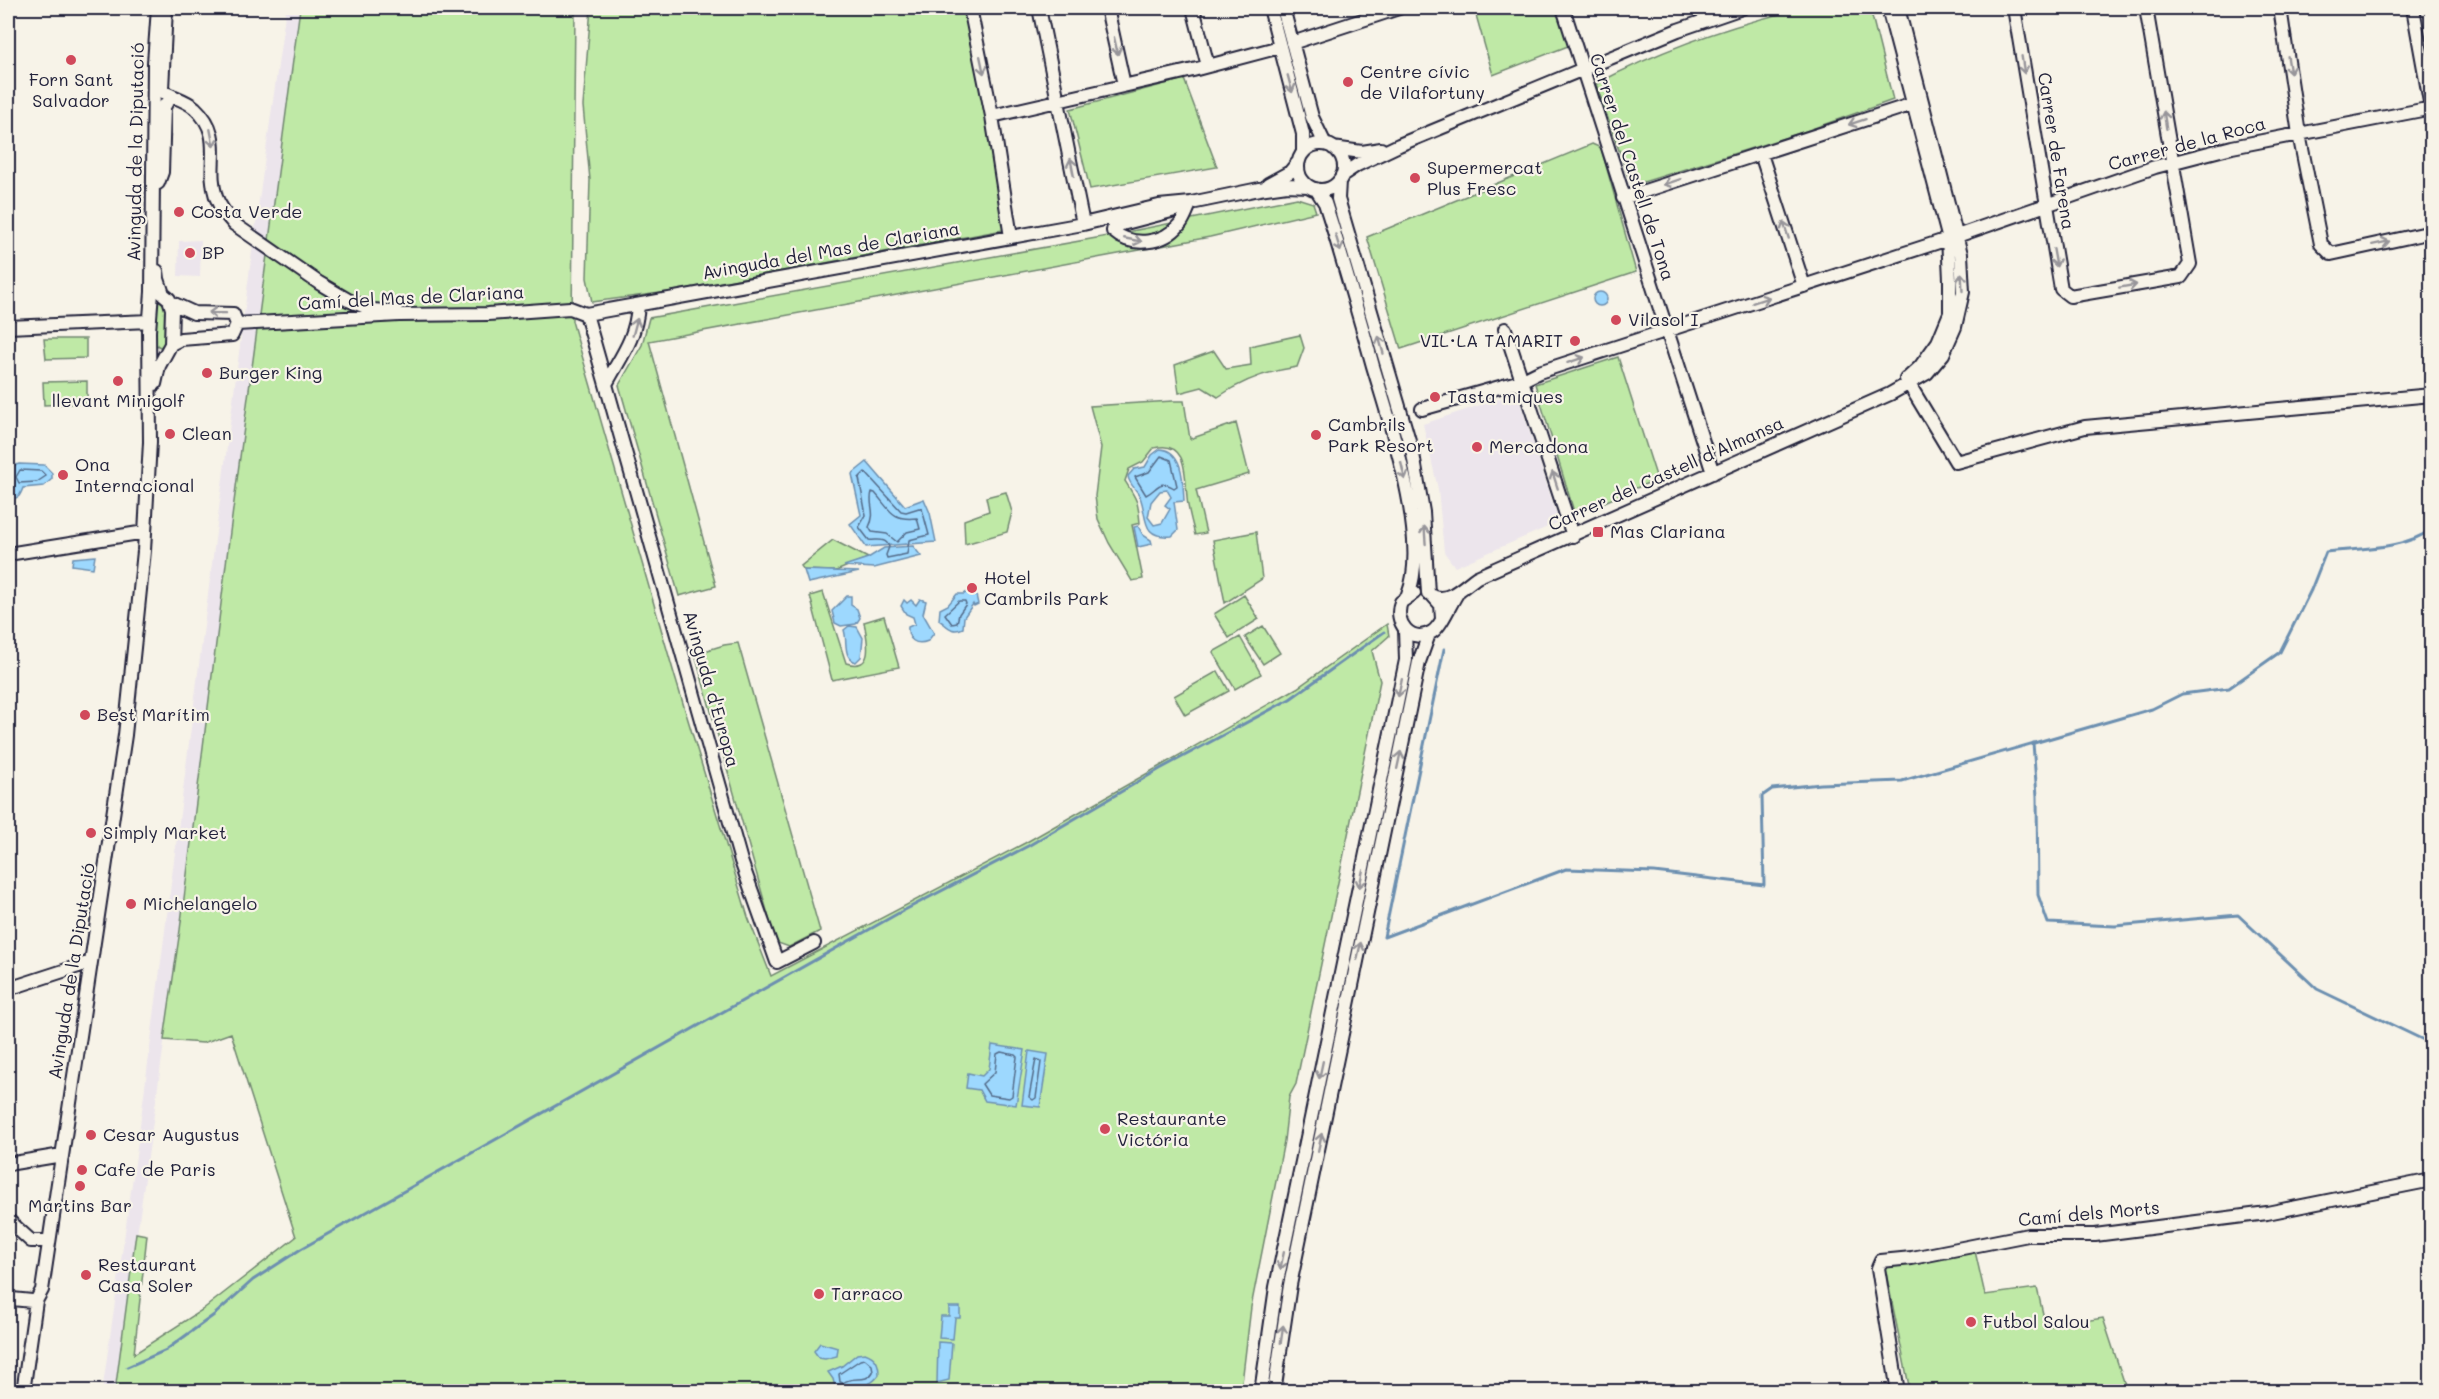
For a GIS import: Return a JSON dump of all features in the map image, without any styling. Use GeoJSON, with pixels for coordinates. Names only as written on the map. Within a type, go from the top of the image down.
{"type":"FeatureCollection","features":[{"type":"Feature","properties":{"kind":"street"},"geometry":{"type":"LineString","coordinates":[[158,8],[163,16],[158,87],[193,106],[208,123],[214,142],[213,173],[216,196],[223,212],[234,224],[319,283],[348,300],[373,310],[396,312],[399,315]]}},
{"type":"Feature","properties":{"kind":"street","name":"Avinguda de la Diputació"},"geometry":{"type":"LineString","coordinates":[[150,442],[149,321],[161,298],[154,63],[158,8]]}},
{"type":"Feature","properties":{"kind":"street","name":"Avinguda de la Diputació"},"geometry":{"type":"LineString","coordinates":[[42,1290],[125,735],[146,532],[156,376],[169,347],[172,309],[161,298],[158,279],[158,183],[166,8]]}},
{"type":"Feature","properties":{"kind":"street"},"geometry":{"type":"LineString","coordinates":[[970,8],[992,116],[1011,237]]}},
{"type":"Feature","properties":{"kind":"street"},"geometry":{"type":"LineString","coordinates":[[1039,8],[1083,224]]}},
{"type":"Feature","properties":{"kind":"street"},"geometry":{"type":"LineString","coordinates":[[1107,8],[1124,86]]}},
{"type":"Feature","properties":{"kind":"street"},"geometry":{"type":"LineString","coordinates":[[1193,8],[1208,66]]}},
{"type":"Feature","properties":{"kind":"street"},"geometry":{"type":"LineString","coordinates":[[1270,8],[1312,117],[1329,146],[1343,160],[1338,199],[1413,454],[1423,512],[1432,595],[1442,610],[1442,620],[1430,634],[1419,662],[1290,1285],[1274,1392]]}},
{"type":"Feature","properties":{"kind":"street"},"geometry":{"type":"LineString","coordinates":[[1261,1392],[1276,1287],[1406,660],[1405,630],[1398,612],[1401,602],[1408,595],[1413,579],[1414,557],[1402,466],[1332,225],[1325,203],[1300,174],[1303,134],[1286,45],[1283,8]]}},
{"type":"Feature","properties":{"kind":"street"},"geometry":{"type":"LineString","coordinates":[[992,116],[1208,66],[1286,45],[1399,8]]}},
{"type":"Feature","properties":{"kind":"street","name":"Carrer del Castell de Tona"},"geometry":{"type":"LineString","coordinates":[[1563,8],[1713,473]]}},
{"type":"Feature","properties":{"kind":"street"},"geometry":{"type":"LineString","coordinates":[[1312,187],[1329,188],[1357,165],[1399,145],[1738,8]]}},
{"type":"Feature","properties":{"kind":"street","name":"Carrer del Castell d'Almansa"},"geometry":{"type":"LineString","coordinates":[[1432,595],[1442,599],[1477,577],[1890,394],[1907,381],[1927,373],[1943,354],[1955,327],[1963,292],[1961,254],[1953,237],[1913,104],[1888,8]]}},
{"type":"Feature","properties":{"kind":"street","name":"Carrer del Castell d'Almansa"},"geometry":{"type":"LineString","coordinates":[[1898,8],[1953,237]]}},
{"type":"Feature","properties":{"kind":"street","name":"Carrer de Farena"},"geometry":{"type":"LineString","coordinates":[[2014,8],[2061,289],[2070,296],[2181,277],[2190,264],[2172,163]]}},
{"type":"Feature","properties":{"kind":"street"},"geometry":{"type":"LineString","coordinates":[[2146,8],[2172,163]]}},
{"type":"Feature","properties":{"kind":"street"},"geometry":{"type":"LineString","coordinates":[[2280,8],[2299,134],[2321,244],[2331,254],[2432,232]]}},
{"type":"Feature","properties":{"kind":"street"},"geometry":{"type":"LineString","coordinates":[[2414,8],[2432,113]]}},
{"type":"Feature","properties":{"kind":"street"},"geometry":{"type":"LineString","coordinates":[[158,183],[162,172],[164,107],[168,100],[175,97]]}},
{"type":"Feature","properties":{"kind":"street"},"geometry":{"type":"LineString","coordinates":[[1623,198],[1913,104]]}},
{"type":"Feature","properties":{"kind":"street","name":"Carrer de la Roca"},"geometry":{"type":"LineString","coordinates":[[1422,408],[1521,381],[1539,372],[2172,163],[2232,147],[2431,109]]}},
{"type":"Feature","properties":{"kind":"street"},"geometry":{"type":"LineString","coordinates":[[1301,157],[1311,147],[1329,146],[1362,152],[1399,145]]}},
{"type":"Feature","properties":{"kind":"street"},"geometry":{"type":"LineString","coordinates":[[1761,154],[1804,286]]}},
{"type":"Feature","properties":{"kind":"street","name":"Avinguda del Mas de Clariana"},"geometry":{"type":"LineString","coordinates":[[1259,189],[1281,179],[1301,157]]}},
{"type":"Feature","properties":{"kind":"street","name":"Avinguda del Mas de Clariana"},"geometry":{"type":"LineString","coordinates":[[586,314],[1083,224],[1159,206],[1191,203],[1287,185],[1312,187]]}},
{"type":"Feature","properties":{"kind":"street"},"geometry":{"type":"LineString","coordinates":[[1114,226],[1113,231],[1120,237],[1134,242],[1160,239],[1180,224],[1191,203]]}},
{"type":"Feature","properties":{"kind":"street","name":"Avinguda del Mas de Clariana"},"geometry":{"type":"LineString","coordinates":[[1083,224],[1094,229],[1114,226],[1174,212],[1191,203]]}},
{"type":"Feature","properties":{"kind":"street","name":"Avinguda del Mas de Clariana"},"geometry":{"type":"LineString","coordinates":[[1114,226],[1115,221],[1146,215],[1159,206]]}},
{"type":"Feature","properties":{"kind":"street"},"geometry":{"type":"LineString","coordinates":[[149,349],[157,352],[182,339],[232,335],[237,324],[233,314],[194,313],[161,298]]}},
{"type":"Feature","properties":{"kind":"street"},"geometry":{"type":"LineString","coordinates":[[606,384],[634,333],[639,305]]}},
{"type":"Feature","properties":{"kind":"street","name":"Camí del Mas de Clariana"},"geometry":{"type":"LineString","coordinates":[[237,324],[399,315],[488,314],[570,308],[586,314]]}},
{"type":"Feature","properties":{"kind":"street","name":"Avinguda d'Europa"},"geometry":{"type":"LineString","coordinates":[[586,314],[741,861],[777,962],[814,943]]}},
{"type":"Feature","properties":{"kind":"street"},"geometry":{"type":"LineString","coordinates":[[8,327],[149,321]]}},
{"type":"Feature","properties":{"kind":"street"},"geometry":{"type":"LineString","coordinates":[[1505,329],[1573,536]]}},
{"type":"Feature","properties":{"kind":"street"},"geometry":{"type":"LineString","coordinates":[[597,352],[605,361],[612,364],[619,362]]}},
{"type":"Feature","properties":{"kind":"street"},"geometry":{"type":"LineString","coordinates":[[1907,381],[1956,462],[2085,427],[2432,395]]}},
{"type":"Feature","properties":{"kind":"street"},"geometry":{"type":"LineString","coordinates":[[8,555],[146,532]]}},
{"type":"Feature","properties":{"kind":"street","name":"Carrer del Castell d'Almansa"},"geometry":{"type":"LineString","coordinates":[[1442,620],[1458,591]]}},
{"type":"Feature","properties":{"kind":"street"},"geometry":{"type":"LineString","coordinates":[[1408,595],[1418,592],[1432,595]]}},
{"type":"Feature","properties":{"kind":"street"},"geometry":{"type":"LineString","coordinates":[[1405,630],[1419,636],[1430,634]]}},
{"type":"Feature","properties":{"kind":"street"},"geometry":{"type":"LineString","coordinates":[[8,989],[91,962]]}},
{"type":"Feature","properties":{"kind":"street"},"geometry":{"type":"LineString","coordinates":[[8,1164],[62,1155]]}},
{"type":"Feature","properties":{"kind":"street","name":"Camí dels Morts"},"geometry":{"type":"LineString","coordinates":[[1898,1392],[1878,1268],[1881,1262],[2028,1235],[2096,1235],[2267,1213],[2432,1180]]}},
{"type":"Feature","properties":{"kind":"street"},"geometry":{"type":"LineString","coordinates":[[8,1220],[31,1241],[49,1241]]}},
{"type":"Feature","properties":{"kind":"street"},"geometry":{"type":"LineString","coordinates":[[23,1392],[36,1301],[42,1290]]}},
{"type":"Feature","properties":{"kind":"street"},"geometry":{"type":"LineString","coordinates":[[30,1392],[44,1302],[42,1290]]}},
{"type":"Feature","properties":{"kind":"street"},"geometry":{"type":"LineString","coordinates":[[8,1296],[12,1299],[32,1300]]}},
{"type":"Feature","properties":{"kind":"shaded area"},"geometry":{"type":"Polygon","coordinates":[[[286,8],[300,8],[180,930],[115,1391],[102,1392],[137,1149],[254,236],[286,8]]]}},
{"type":"Feature","properties":{"kind":"shaded area","name":"BP"},"geometry":{"type":"Polygon","coordinates":[[[201,240],[200,277],[178,276],[179,241],[201,240]]]}},
{"type":"Feature","properties":{"kind":"shaded area","name":"Mercadona"},"geometry":{"type":"Polygon","coordinates":[[[1517,393],[1559,522],[1455,567],[1444,552],[1438,489],[1423,424],[1517,393]]]}},
{"type":"Feature","properties":{"kind":"green space"},"geometry":{"type":"Polygon","coordinates":[[[300,8],[575,8],[572,321],[675,677],[748,917],[771,976],[1025,843],[1297,688],[1387,624],[1389,636],[1372,651],[1380,681],[1296,1084],[1289,1097],[1284,1141],[1251,1307],[1241,1391],[115,1392],[136,1233],[147,1235],[134,1354],[202,1310],[296,1237],[231,1033],[203,1043],[164,1040],[300,8]]]}},
{"type":"Feature","properties":{"kind":"green space"},"geometry":{"type":"Polygon","coordinates":[[[591,8],[965,8],[994,164],[1003,230],[668,292],[592,302],[587,278],[590,180],[583,106],[591,8]]]}},
{"type":"Feature","properties":{"kind":"green space"},"geometry":{"type":"Polygon","coordinates":[[[1474,8],[1557,8],[1568,46],[1493,75],[1474,8]]]}},
{"type":"Feature","properties":{"kind":"green space"},"geometry":{"type":"Polygon","coordinates":[[[1805,8],[1870,8],[1893,100],[1806,131],[1634,185],[1629,179],[1596,84],[1621,71],[1699,39],[1805,8]]]}},
{"type":"Feature","properties":{"kind":"green space"},"geometry":{"type":"Polygon","coordinates":[[[1184,79],[1217,167],[1090,189],[1070,109],[1184,79]]]}},
{"type":"Feature","properties":{"kind":"green space"},"geometry":{"type":"Polygon","coordinates":[[[1592,144],[1601,148],[1636,272],[1401,349],[1367,237],[1592,144]]]}},
{"type":"Feature","properties":{"kind":"green space"},"geometry":{"type":"Polygon","coordinates":[[[1297,198],[1313,203],[1316,212],[1210,237],[649,341],[716,586],[679,596],[619,385],[642,345],[649,318],[1102,237],[1297,198]]]}},
{"type":"Feature","properties":{"kind":"green space"},"geometry":{"type":"Polygon","coordinates":[[[160,300],[166,306],[165,343],[160,347],[153,343],[157,301],[160,300]]]}},
{"type":"Feature","properties":{"kind":"green space"},"geometry":{"type":"Polygon","coordinates":[[[1300,335],[1304,348],[1297,367],[1256,377],[1218,397],[1202,387],[1179,393],[1175,365],[1214,351],[1226,369],[1251,365],[1250,346],[1300,335]]]}},
{"type":"Feature","properties":{"kind":"green space"},"geometry":{"type":"Polygon","coordinates":[[[44,339],[86,339],[86,358],[46,359],[44,339]]]}},
{"type":"Feature","properties":{"kind":"green space"},"geometry":{"type":"Polygon","coordinates":[[[1618,357],[1657,479],[1575,515],[1535,384],[1618,357]]]}},
{"type":"Feature","properties":{"kind":"green space"},"geometry":{"type":"Polygon","coordinates":[[[87,381],[87,403],[44,405],[43,382],[87,381]]]}},
{"type":"Feature","properties":{"kind":"green space"},"geometry":{"type":"Polygon","coordinates":[[[1184,401],[1190,439],[1236,423],[1249,474],[1196,490],[1206,533],[1195,535],[1188,503],[1185,470],[1179,454],[1165,447],[1154,448],[1143,462],[1129,469],[1125,481],[1138,505],[1140,523],[1132,525],[1143,579],[1132,581],[1109,543],[1098,519],[1095,496],[1101,447],[1090,406],[1184,401]]]}},
{"type":"Feature","properties":{"kind":"green space"},"geometry":{"type":"Polygon","coordinates":[[[1006,492],[1012,512],[1007,532],[965,544],[964,520],[989,511],[986,497],[1006,492]]]}},
{"type":"Feature","properties":{"kind":"green space"},"geometry":{"type":"Polygon","coordinates":[[[1256,532],[1262,579],[1225,603],[1213,540],[1256,532]]]}},
{"type":"Feature","properties":{"kind":"green space"},"geometry":{"type":"Polygon","coordinates":[[[833,540],[868,558],[836,571],[804,570],[801,566],[833,540]]]}},
{"type":"Feature","properties":{"kind":"green space"},"geometry":{"type":"Polygon","coordinates":[[[823,592],[846,663],[856,665],[862,663],[866,658],[868,645],[864,622],[884,616],[899,667],[832,680],[810,596],[823,592]]]}},
{"type":"Feature","properties":{"kind":"green space"},"geometry":{"type":"Polygon","coordinates":[[[1244,595],[1259,619],[1229,638],[1214,614],[1244,595]]]}},
{"type":"Feature","properties":{"kind":"green space"},"geometry":{"type":"Polygon","coordinates":[[[1263,626],[1280,653],[1263,664],[1245,637],[1263,626]]]}},
{"type":"Feature","properties":{"kind":"green space"},"geometry":{"type":"Polygon","coordinates":[[[1240,637],[1261,674],[1235,689],[1213,652],[1240,637]]]}},
{"type":"Feature","properties":{"kind":"green space"},"geometry":{"type":"Polygon","coordinates":[[[738,643],[820,931],[789,947],[778,943],[774,936],[695,654],[738,643]]]}},
{"type":"Feature","properties":{"kind":"green space"},"geometry":{"type":"Polygon","coordinates":[[[1218,671],[1229,691],[1185,715],[1174,696],[1218,671]]]}},
{"type":"Feature","properties":{"kind":"green space","name":"Futbol Salou"},"geometry":{"type":"Polygon","coordinates":[[[1975,1251],[1985,1295],[2037,1288],[2046,1327],[2103,1318],[2127,1391],[1910,1391],[1884,1263],[1975,1251]]]}},
{"type":"Feature","properties":{"kind":"water"},"geometry":{"type":"Polygon","coordinates":[[[1600,292],[1605,294],[1607,299],[1605,304],[1600,306],[1595,304],[1593,299],[1595,294],[1600,292]]]}},
{"type":"Feature","properties":{"kind":"water"},"geometry":{"type":"Polygon","coordinates":[[[1160,449],[1168,451],[1174,455],[1181,469],[1184,501],[1174,502],[1178,530],[1172,536],[1162,536],[1150,530],[1140,497],[1128,476],[1134,469],[1145,467],[1152,455],[1160,449]],[[1167,490],[1160,491],[1151,502],[1148,517],[1154,525],[1162,523],[1170,509],[1165,505],[1171,497],[1167,490]]]}},
{"type":"Feature","properties":{"kind":"water"},"geometry":{"type":"Polygon","coordinates":[[[867,462],[905,506],[924,499],[930,513],[936,542],[866,547],[850,524],[861,515],[852,474],[867,462]]]}},
{"type":"Feature","properties":{"kind":"water"},"geometry":{"type":"Polygon","coordinates":[[[19,464],[44,465],[52,473],[52,479],[44,486],[23,488],[19,496],[10,498],[8,490],[12,485],[9,478],[13,466],[19,464]]]}},
{"type":"Feature","properties":{"kind":"water"},"geometry":{"type":"Polygon","coordinates":[[[1138,526],[1152,544],[1138,547],[1134,527],[1138,526]]]}},
{"type":"Feature","properties":{"kind":"water"},"geometry":{"type":"Polygon","coordinates":[[[913,546],[921,556],[874,568],[844,566],[868,558],[884,548],[913,546]]]}},
{"type":"Feature","properties":{"kind":"water"},"geometry":{"type":"Polygon","coordinates":[[[95,556],[93,568],[72,565],[73,558],[95,556]]]}},
{"type":"Feature","properties":{"kind":"water"},"geometry":{"type":"Polygon","coordinates":[[[804,570],[859,572],[808,583],[804,570]]]}},
{"type":"Feature","properties":{"kind":"water"},"geometry":{"type":"Polygon","coordinates":[[[969,591],[976,595],[978,604],[974,606],[973,604],[964,617],[963,628],[955,630],[939,620],[940,609],[948,605],[957,594],[969,591]]]}},
{"type":"Feature","properties":{"kind":"water"},"geometry":{"type":"Polygon","coordinates":[[[847,596],[851,596],[851,605],[857,609],[860,618],[856,624],[841,626],[835,623],[832,611],[847,596]]]}},
{"type":"Feature","properties":{"kind":"water"},"geometry":{"type":"Polygon","coordinates":[[[920,599],[926,601],[923,614],[934,633],[928,641],[920,643],[913,641],[909,635],[908,627],[915,624],[913,617],[906,614],[901,606],[904,600],[907,603],[911,600],[916,605],[920,599]]]}},
{"type":"Feature","properties":{"kind":"water"},"geometry":{"type":"Polygon","coordinates":[[[849,626],[857,627],[863,638],[861,657],[856,662],[849,657],[846,649],[844,630],[849,626]]]}},
{"type":"Feature","properties":{"kind":"water"},"geometry":{"type":"Polygon","coordinates":[[[992,1045],[1025,1050],[1016,1105],[985,1101],[979,1090],[966,1088],[968,1073],[982,1076],[989,1069],[992,1045]]]}},
{"type":"Feature","properties":{"kind":"water"},"geometry":{"type":"Polygon","coordinates":[[[1029,1051],[1048,1054],[1040,1107],[1022,1105],[1029,1051]]]}},
{"type":"Feature","properties":{"kind":"water"},"geometry":{"type":"Polygon","coordinates":[[[949,1307],[960,1307],[960,1318],[955,1318],[953,1339],[939,1338],[941,1316],[949,1316],[949,1307]]]}},
{"type":"Feature","properties":{"kind":"water"},"geometry":{"type":"Polygon","coordinates":[[[938,1342],[952,1343],[949,1380],[937,1383],[938,1342]]]}},
{"type":"Feature","properties":{"kind":"water"},"geometry":{"type":"Polygon","coordinates":[[[820,1343],[838,1348],[837,1356],[819,1358],[814,1351],[820,1343]]]}},
{"type":"Feature","properties":{"kind":"water"},"geometry":{"type":"Polygon","coordinates":[[[865,1353],[876,1361],[879,1375],[868,1384],[849,1385],[847,1391],[836,1391],[833,1379],[828,1372],[842,1366],[857,1354],[865,1353]]]}},
{"type":"Feature","properties":{"kind":"waterway"},"geometry":{"type":"LineString","coordinates":[[1444,649],[1384,937],[1566,869],[1654,872],[1764,885],[1762,796],[1772,789],[1821,784],[1902,781],[2152,709],[2182,694],[2229,688],[2280,652],[2311,590],[2326,552],[2395,544],[2421,536],[2432,529]]}},
{"type":"Feature","properties":{"kind":"waterway"},"geometry":{"type":"LineString","coordinates":[[127,1367],[166,1350],[214,1315],[253,1280],[301,1249],[897,914],[1028,846],[1160,769],[1290,699],[1384,632]]}},
{"type":"Feature","properties":{"kind":"waterway"},"geometry":{"type":"LineString","coordinates":[[2033,743],[2037,796],[2038,895],[2048,923],[2115,926],[2238,915],[2317,989],[2432,1044]]}},
{"type":"Feature","properties":{"kind":"place","name":"Forn Sant Salvador"},"geometry":{"type":"Point","coordinates":[71,60]}},
{"type":"Feature","properties":{"kind":"place","name":"Centre cívic de Vilafortuny"},"geometry":{"type":"Point","coordinates":[1348,82]}},
{"type":"Feature","properties":{"kind":"place","name":"Supermercat Plus Fresc"},"geometry":{"type":"Point","coordinates":[1415,178]}},
{"type":"Feature","properties":{"kind":"place","name":"Costa Verde"},"geometry":{"type":"Point","coordinates":[179,212]}},
{"type":"Feature","properties":{"kind":"place","name":"BP"},"geometry":{"type":"Point","coordinates":[190,253]}},
{"type":"Feature","properties":{"kind":"place","name":"Vilasol I"},"geometry":{"type":"Point","coordinates":[1616,320]}},
{"type":"Feature","properties":{"kind":"place","name":"VIL·LA TAMARIT"},"geometry":{"type":"Point","coordinates":[1575,341]}},
{"type":"Feature","properties":{"kind":"place","name":"Burger King"},"geometry":{"type":"Point","coordinates":[207,373]}},
{"type":"Feature","properties":{"kind":"place","name":"llevant Minigolf"},"geometry":{"type":"Point","coordinates":[118,381]}},
{"type":"Feature","properties":{"kind":"place","name":"Tasta miques"},"geometry":{"type":"Point","coordinates":[1435,397]}},
{"type":"Feature","properties":{"kind":"place","name":"Clean"},"geometry":{"type":"Point","coordinates":[170,434]}},
{"type":"Feature","properties":{"kind":"place","name":"Cambrils Park Resort"},"geometry":{"type":"Point","coordinates":[1316,435]}},
{"type":"Feature","properties":{"kind":"place","name":"Mercadona"},"geometry":{"type":"Point","coordinates":[1477,447]}},
{"type":"Feature","properties":{"kind":"place","name":"Ona Internacional"},"geometry":{"type":"Point","coordinates":[63,475]}},
{"type":"Feature","properties":{"kind":"place","name":"Mas Clariana"},"geometry":{"type":"Point","coordinates":[1598,532]}},
{"type":"Feature","properties":{"kind":"place","name":"Hotel Cambrils Park"},"geometry":{"type":"Point","coordinates":[972,588]}},
{"type":"Feature","properties":{"kind":"place","name":"Best Marítim"},"geometry":{"type":"Point","coordinates":[85,715]}},
{"type":"Feature","properties":{"kind":"place","name":"Simply Market"},"geometry":{"type":"Point","coordinates":[91,833]}},
{"type":"Feature","properties":{"kind":"place","name":"Michelangelo"},"geometry":{"type":"Point","coordinates":[131,904]}},
{"type":"Feature","properties":{"kind":"place","name":"Restaurante Victória"},"geometry":{"type":"Point","coordinates":[1105,1129]}},
{"type":"Feature","properties":{"kind":"place","name":"Cesar Augustus"},"geometry":{"type":"Point","coordinates":[91,1135]}},
{"type":"Feature","properties":{"kind":"place","name":"Cafe de Paris"},"geometry":{"type":"Point","coordinates":[82,1170]}},
{"type":"Feature","properties":{"kind":"place","name":"Martins Bar"},"geometry":{"type":"Point","coordinates":[80,1186]}},
{"type":"Feature","properties":{"kind":"place","name":"Restaurant Casa Soler"},"geometry":{"type":"Point","coordinates":[86,1275]}},
{"type":"Feature","properties":{"kind":"place","name":"Tarraco"},"geometry":{"type":"Point","coordinates":[819,1294]}},
{"type":"Feature","properties":{"kind":"place","name":"Futbol Salou"},"geometry":{"type":"Point","coordinates":[1971,1322]}}]}
